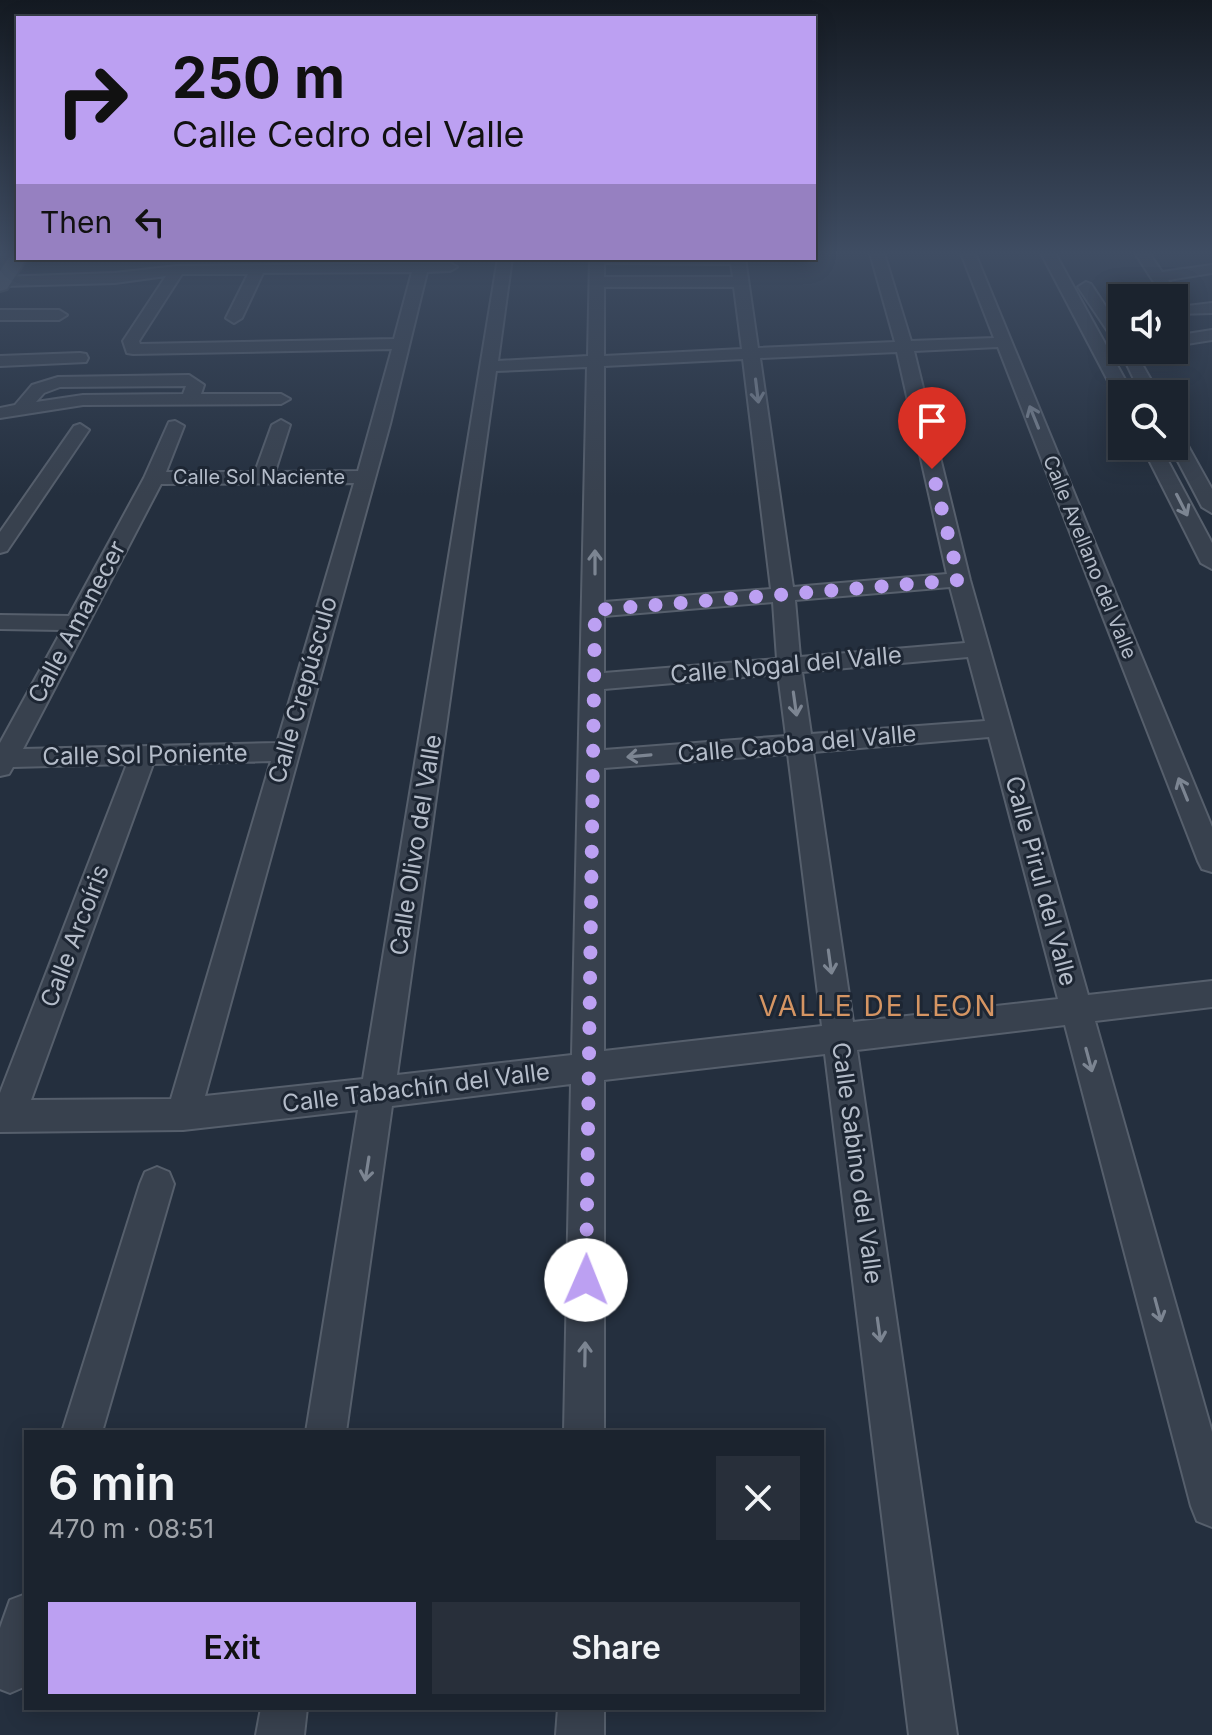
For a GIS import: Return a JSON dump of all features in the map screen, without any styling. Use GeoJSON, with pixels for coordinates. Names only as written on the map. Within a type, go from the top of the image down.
{"type":"FeatureCollection","features":[{"type":"Feature","properties":{"kind":"street"},"geometry":{"type":"LineString","coordinates":[[136,334],[131,341],[133,349],[402,344]]}},
{"type":"Feature","properties":{"kind":"street","name":"Calle Crepúsculo"},"geometry":{"type":"LineString","coordinates":[[183,1114],[404,334]]}},
{"type":"Feature","properties":{"kind":"street","name":"Calle Olivo del Valle"},"geometry":{"type":"LineString","coordinates":[[326,1430],[494,334]]}},
{"type":"Feature","properties":{"kind":"street"},"geometry":{"type":"LineString","coordinates":[[584,1430],[594,760],[596,334]]}},
{"type":"Feature","properties":{"kind":"street","name":"Calle Sabino del Valle"},"geometry":{"type":"LineString","coordinates":[[749,334],[789,664],[933,1735]]}},
{"type":"Feature","properties":{"kind":"street","name":"Calle Pirul del Valle"},"geometry":{"type":"LineString","coordinates":[[901,334],[959,580],[1212,1506]]}},
{"type":"Feature","properties":{"kind":"street","name":"Calle Avellano del Valle"},"geometry":{"type":"LineString","coordinates":[[1001,334],[1212,861]]}},
{"type":"Feature","properties":{"kind":"street"},"geometry":{"type":"LineString","coordinates":[[1092,334],[1117,380]]}},
{"type":"Feature","properties":{"kind":"street"},"geometry":{"type":"LineString","coordinates":[[1188,339],[1212,335]]}},
{"type":"Feature","properties":{"kind":"street"},"geometry":{"type":"LineString","coordinates":[[1194,338],[1212,351]]}},
{"type":"Feature","properties":{"kind":"street"},"geometry":{"type":"LineString","coordinates":[[490,366],[1004,342]]}},
{"type":"Feature","properties":{"kind":"street"},"geometry":{"type":"LineString","coordinates":[[1101,351],[1108,350]]}},
{"type":"Feature","properties":{"kind":"street"},"geometry":{"type":"LineString","coordinates":[[0,361],[80,358]]}},
{"type":"Feature","properties":{"kind":"street"},"geometry":{"type":"LineString","coordinates":[[0,413],[83,400],[281,399]]}},
{"type":"Feature","properties":{"kind":"street"},"geometry":{"type":"LineString","coordinates":[[263,477],[281,425]]}},
{"type":"Feature","properties":{"kind":"street","name":"Calle Amanecer"},"geometry":{"type":"LineString","coordinates":[[2,763],[154,478],[175,426]]}},
{"type":"Feature","properties":{"kind":"street"},"geometry":{"type":"LineString","coordinates":[[0,547],[80,430]]}},
{"type":"Feature","properties":{"kind":"street"},"geometry":{"type":"LineString","coordinates":[[1158,460],[1212,563]]}},
{"type":"Feature","properties":{"kind":"street"},"geometry":{"type":"LineString","coordinates":[[1186,460],[1212,507]]}},
{"type":"Feature","properties":{"kind":"street","name":"Calle Sol Naciente"},"geometry":{"type":"LineString","coordinates":[[154,478],[365,477]]}},
{"type":"Feature","properties":{"kind":"street"},"geometry":{"type":"LineString","coordinates":[[595,610],[959,580]]}},
{"type":"Feature","properties":{"kind":"street"},"geometry":{"type":"LineString","coordinates":[[0,622],[72,632]]}},
{"type":"Feature","properties":{"kind":"street"},"geometry":{"type":"LineString","coordinates":[[0,638],[72,632]]}},
{"type":"Feature","properties":{"kind":"street","name":"Calle Nogal del Valle"},"geometry":{"type":"LineString","coordinates":[[594,682],[978,649]]}},
{"type":"Feature","properties":{"kind":"street","name":"Calle Caoba del Valle"},"geometry":{"type":"LineString","coordinates":[[594,760],[1000,728]]}},
{"type":"Feature","properties":{"kind":"street","name":"Calle Sol Poniente"},"geometry":{"type":"LineString","coordinates":[[2,763],[284,752]]}},
{"type":"Feature","properties":{"kind":"street","name":"Calle Arcoíris"},"geometry":{"type":"LineString","coordinates":[[4,1116],[143,756]]}},
{"type":"Feature","properties":{"kind":"street","name":"Calle Tabachín del Valle"},"geometry":{"type":"LineString","coordinates":[[4,1116],[183,1114],[840,1040],[1212,994]]}},
{"type":"Feature","properties":{"kind":"street"},"geometry":{"type":"LineString","coordinates":[[83,1430],[157,1184]]}},
{"type":"Feature","properties":{"kind":"street"},"geometry":{"type":"LineString","coordinates":[[12,1670],[24,1624]]}},
{"type":"Feature","properties":{"kind":"street"},"geometry":{"type":"LineString","coordinates":[[280,1735],[284,1710]]}},
{"type":"Feature","properties":{"kind":"street"},"geometry":{"type":"LineString","coordinates":[[580,1735],[581,1710]]}},
{"type":"Feature","properties":{"kind":"district","name":"VALLE DE LEON"},"geometry":{"type":"Point","coordinates":[878,1006]}},
{"type":"Feature","properties":{"kind":"route"},"geometry":{"type":"LineString","coordinates":[[586,1280],[595,610],[959,580],[932,469]]}}]}
